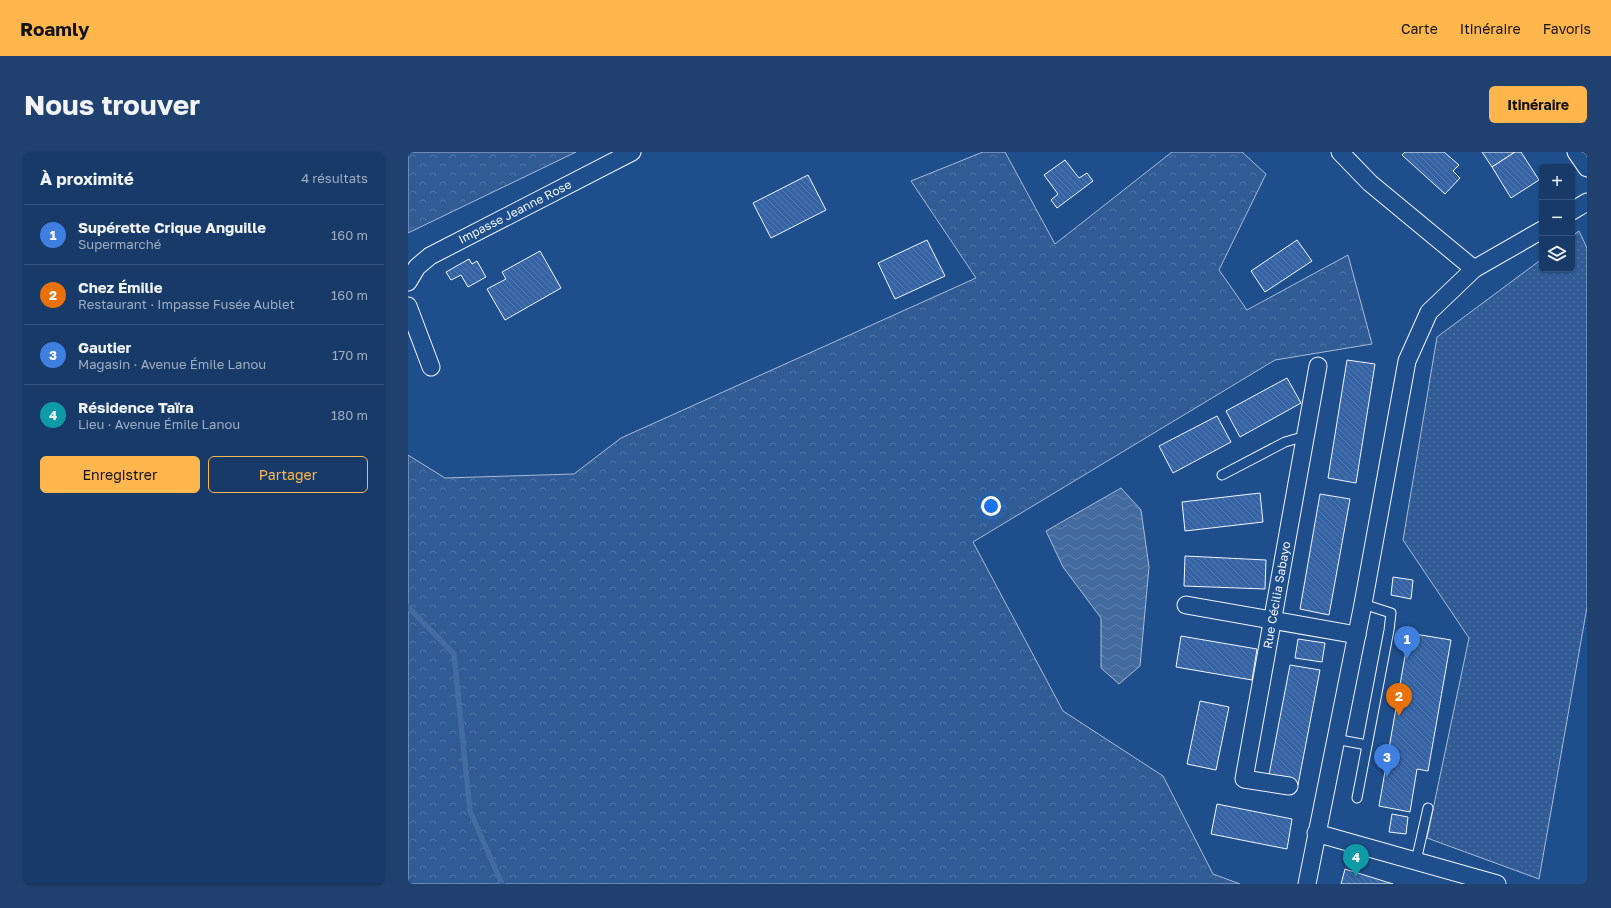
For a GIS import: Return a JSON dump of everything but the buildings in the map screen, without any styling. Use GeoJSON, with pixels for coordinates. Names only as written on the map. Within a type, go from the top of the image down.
{"type":"FeatureCollection","features":[{"type":"Feature","properties":{"kind":"street","name":"Impasse Jeanne Rose"},"geometry":{"type":"LineString","coordinates":[[408,282],[417,267],[430,256],[632,152]]}},
{"type":"Feature","properties":{"kind":"street"},"geometry":{"type":"LineString","coordinates":[[1340,152],[1370,183],[1474,269]]}},
{"type":"Feature","properties":{"kind":"street"},"geometry":{"type":"LineString","coordinates":[[1576,152],[1587,168]]}},
{"type":"Feature","properties":{"kind":"street"},"geometry":{"type":"LineString","coordinates":[[1575,209],[1587,202]]}},
{"type":"Feature","properties":{"kind":"street"},"geometry":{"type":"LineString","coordinates":[[1307,884],[1363,604],[1407,361],[1429,312],[1474,269],[1539,232]]}},
{"type":"Feature","properties":{"kind":"street"},"geometry":{"type":"LineString","coordinates":[[408,306],[431,367]]}},
{"type":"Feature","properties":{"kind":"street","name":"Rue Cécilia Sabayo"},"geometry":{"type":"LineString","coordinates":[[1289,786],[1244,779],[1318,366]]}},
{"type":"Feature","properties":{"kind":"street"},"geometry":{"type":"LineString","coordinates":[[1186,606],[1357,635]]}},
{"type":"Feature","properties":{"kind":"street"},"geometry":{"type":"LineString","coordinates":[[1316,833],[1497,884]]}},
{"type":"Feature","properties":{"kind":"lane"},"geometry":{"type":"LineString","coordinates":[[1222,475],[1285,442],[1306,436]]}},
{"type":"Feature","properties":{"kind":"lane"},"geometry":{"type":"LineString","coordinates":[[1357,798],[1391,613],[1363,604]]}},
{"type":"Feature","properties":{"kind":"lane"},"geometry":{"type":"LineString","coordinates":[[1336,739],[1367,745]]}},
{"type":"Feature","properties":{"kind":"lane"},"geometry":{"type":"LineString","coordinates":[[1416,861],[1428,808]]}},
{"type":"Feature","properties":{"kind":"green space"},"geometry":{"type":"Polygon","coordinates":[[[408,152],[576,152],[408,233],[408,152]]]}},
{"type":"Feature","properties":{"kind":"green space"},"geometry":{"type":"Polygon","coordinates":[[[983,152],[1005,152],[1055,244],[1172,152],[1242,152],[1266,174],[1219,270],[1247,310],[1348,255],[1372,344],[1275,360],[973,542],[1063,711],[1163,776],[1213,874],[1240,884],[408,884],[408,455],[445,478],[574,474],[621,438],[976,278],[911,181],[983,152]]]}},
{"type":"Feature","properties":{"kind":"green space"},"geometry":{"type":"Polygon","coordinates":[[[1579,231],[1587,248],[1587,607],[1539,879],[1427,838],[1469,638],[1403,540],[1437,337],[1539,261],[1539,272],[1575,272],[1575,234],[1579,231]]]}},
{"type":"Feature","properties":{"kind":"water"},"geometry":{"type":"Polygon","coordinates":[[[1121,488],[1141,510],[1149,567],[1140,666],[1119,684],[1101,668],[1101,618],[1063,567],[1046,531],[1121,488]]]}},
{"type":"Feature","properties":{"kind":"waterway"},"geometry":{"type":"LineString","coordinates":[[408,607],[454,654],[470,811],[502,884]]}},
{"type":"Feature","properties":{"kind":"place","name":"Supérette Crique Anguille"},"geometry":{"type":"Point","coordinates":[1407,659]}},
{"type":"Feature","properties":{"kind":"place","name":"Chez Émilie"},"geometry":{"type":"Point","coordinates":[1399,716]}},
{"type":"Feature","properties":{"kind":"place","name":"Gautier"},"geometry":{"type":"Point","coordinates":[1387,777]}},
{"type":"Feature","properties":{"kind":"place","name":"Résidence Taïra"},"geometry":{"type":"Point","coordinates":[1356,877]}}]}
